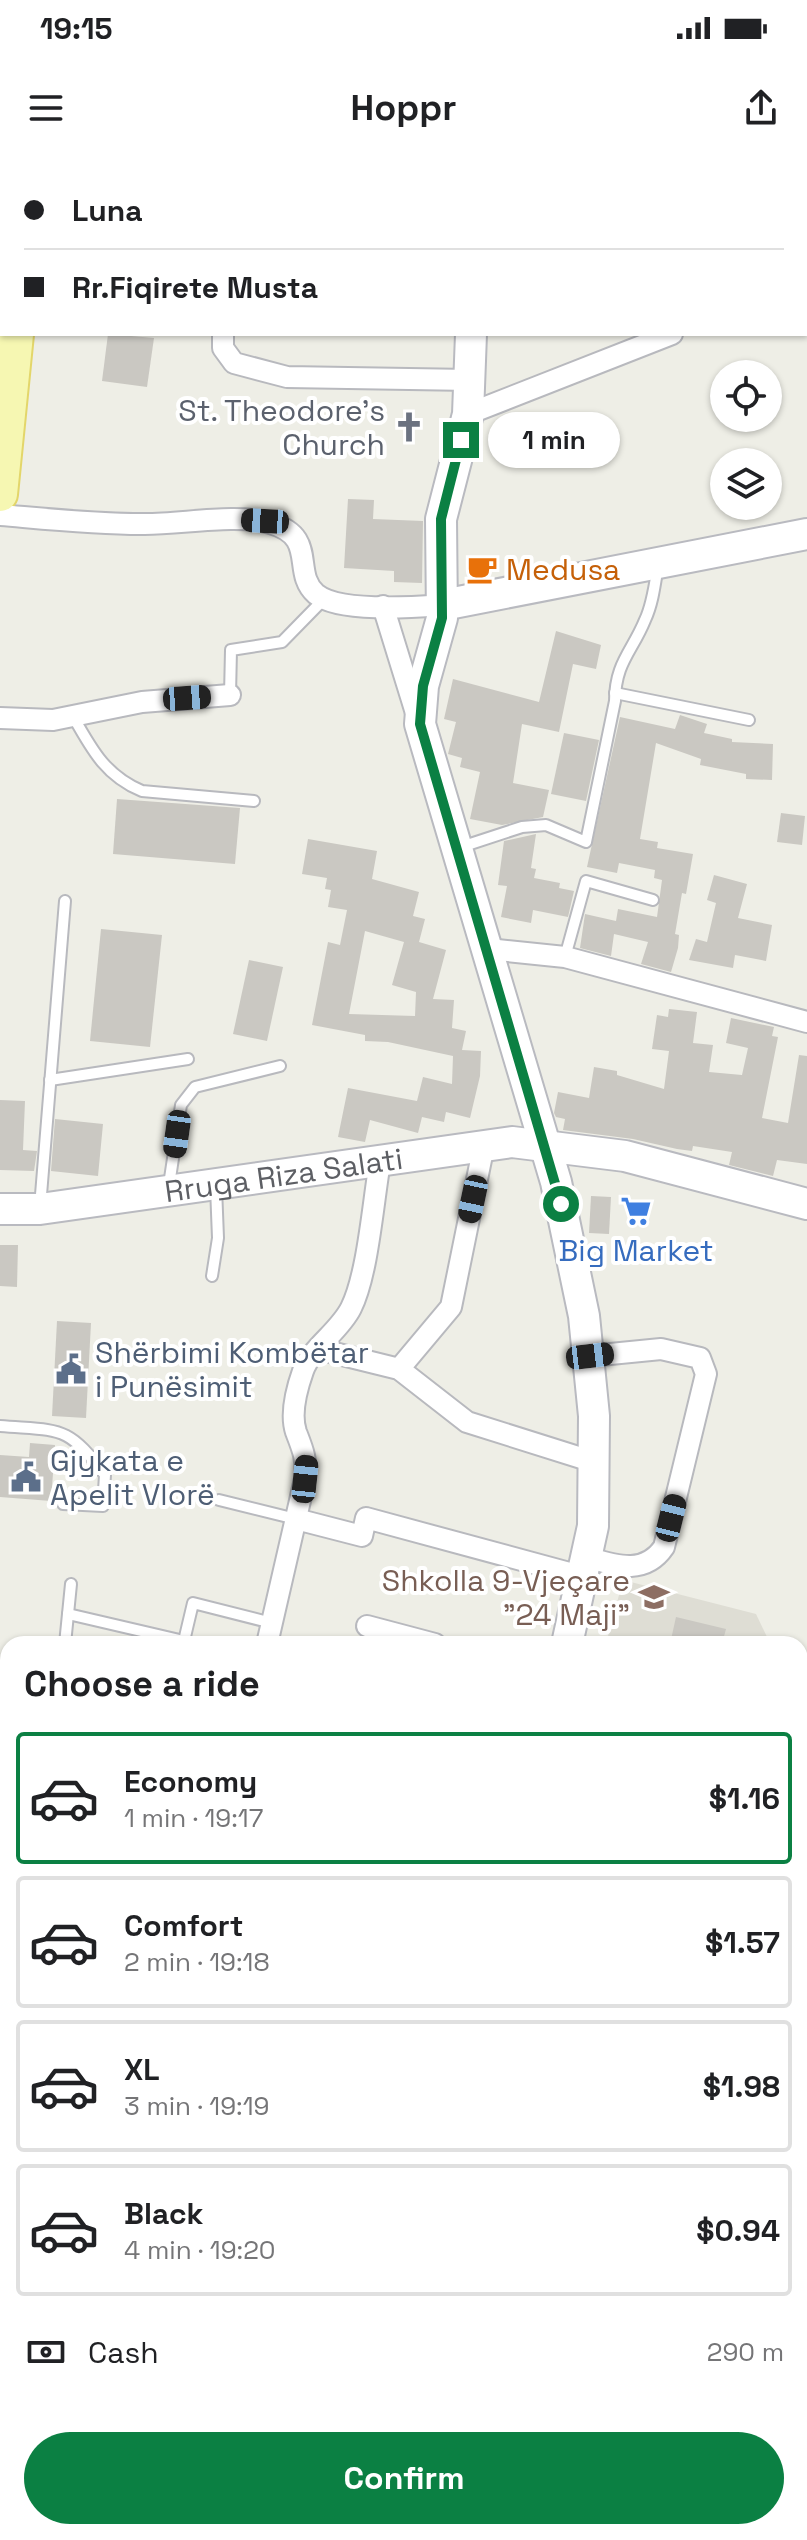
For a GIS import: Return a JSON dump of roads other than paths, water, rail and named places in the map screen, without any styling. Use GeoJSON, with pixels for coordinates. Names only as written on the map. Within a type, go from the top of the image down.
{"type":"FeatureCollection","features":[{"type":"Feature","properties":{"kind":"main road"},"geometry":{"type":"LineString","coordinates":[[0,494],[16,336]]}},
{"type":"Feature","properties":{"kind":"street"},"geometry":{"type":"LineString","coordinates":[[223,336],[223,348],[234,363],[287,377],[470,380]]}},
{"type":"Feature","properties":{"kind":"street"},"geometry":{"type":"LineString","coordinates":[[420,724],[423,686],[443,605],[441,519],[468,414],[471,336]]}},
{"type":"Feature","properties":{"kind":"street"},"geometry":{"type":"LineString","coordinates":[[468,414],[667,336]]}},
{"type":"Feature","properties":{"kind":"street"},"geometry":{"type":"LineString","coordinates":[[0,515],[141,525],[265,521],[291,532],[300,542],[314,592],[324,599],[383,606],[443,605],[807,534]]}},
{"type":"Feature","properties":{"kind":"street"},"geometry":{"type":"LineString","coordinates":[[383,606],[488,949],[567,1226],[590,1356],[594,1462],[586,1568],[569,1636]]}},
{"type":"Feature","properties":{"kind":"street"},"geometry":{"type":"LineString","coordinates":[[0,718],[74,718],[142,702],[230,695]]}},
{"type":"Feature","properties":{"kind":"street"},"geometry":{"type":"LineString","coordinates":[[488,949],[565,957],[807,1022]]}},
{"type":"Feature","properties":{"kind":"street","name":"Rruga Riza Salati"},"geometry":{"type":"LineString","coordinates":[[16,1213],[484,1145],[543,1143],[625,1156],[807,1204]]}},
{"type":"Feature","properties":{"kind":"street"},"geometry":{"type":"LineString","coordinates":[[399,1369],[451,1307],[484,1145]]}},
{"type":"Feature","properties":{"kind":"street"},"geometry":{"type":"LineString","coordinates":[[269,1636],[307,1461],[296,1431],[294,1412],[303,1370],[318,1349],[334,1335],[354,1304],[380,1162]]}},
{"type":"Feature","properties":{"kind":"street"},"geometry":{"type":"LineString","coordinates":[[318,1349],[399,1369],[467,1422],[594,1462]]}},
{"type":"Feature","properties":{"kind":"street"},"geometry":{"type":"LineString","coordinates":[[296,1519],[362,1536],[366,1518],[586,1568],[643,1565],[656,1559],[664,1547],[706,1365],[700,1358],[671,1350],[590,1356]]}},
{"type":"Feature","properties":{"kind":"street"},"geometry":{"type":"LineString","coordinates":[[367,1626],[405,1636]]}},
{"type":"Feature","properties":{"kind":"lane"},"geometry":{"type":"LineString","coordinates":[[456,849],[522,827],[546,825],[586,842],[621,660],[649,609],[658,565]]}},
{"type":"Feature","properties":{"kind":"lane"},"geometry":{"type":"LineString","coordinates":[[230,695],[231,650],[282,642],[324,599]]}},
{"type":"Feature","properties":{"kind":"lane"},"geometry":{"type":"LineString","coordinates":[[615,693],[749,720]]}},
{"type":"Feature","properties":{"kind":"lane"},"geometry":{"type":"LineString","coordinates":[[74,718],[97,759],[126,784],[142,791],[254,801]]}},
{"type":"Feature","properties":{"kind":"lane"},"geometry":{"type":"LineString","coordinates":[[565,957],[586,881],[653,900]]}},
{"type":"Feature","properties":{"kind":"lane"},"geometry":{"type":"LineString","coordinates":[[16,1213],[50,1080],[65,901]]}},
{"type":"Feature","properties":{"kind":"lane"},"geometry":{"type":"LineString","coordinates":[[50,1080],[188,1059]]}},
{"type":"Feature","properties":{"kind":"lane"},"geometry":{"type":"LineString","coordinates":[[168,1191],[181,1105],[186,1094],[195,1087],[280,1066]]}},
{"type":"Feature","properties":{"kind":"lane"},"geometry":{"type":"LineString","coordinates":[[212,1276],[218,1238],[216,1185]]}},
{"type":"Feature","properties":{"kind":"lane"},"geometry":{"type":"LineString","coordinates":[[0,1426],[52,1430],[69,1435],[82,1444],[105,1475],[103,1506],[63,1504]]}},
{"type":"Feature","properties":{"kind":"lane"},"geometry":{"type":"LineString","coordinates":[[219,1500],[296,1519]]}},
{"type":"Feature","properties":{"kind":"lane"},"geometry":{"type":"LineString","coordinates":[[66,1636],[71,1584]]}},
{"type":"Feature","properties":{"kind":"lane"},"geometry":{"type":"LineString","coordinates":[[185,1636],[193,1603],[272,1623]]}},
{"type":"Feature","properties":{"kind":"lane"},"geometry":{"type":"LineString","coordinates":[[68,1614],[159,1636]]}},
{"type":"Feature","properties":{"kind":"place","name":"St. Theodore's Church"},"geometry":{"type":"Point","coordinates":[409,427]}},
{"type":"Feature","properties":{"kind":"place","name":"Medusa"},"geometry":{"type":"Point","coordinates":[482,569]}},
{"type":"Feature","properties":{"kind":"place","name":"Big Market"},"geometry":{"type":"Point","coordinates":[636,1211]}},
{"type":"Feature","properties":{"kind":"place","name":"Shërbimi Kombëtar i Punësimit"},"geometry":{"type":"Point","coordinates":[71,1369]}},
{"type":"Feature","properties":{"kind":"place","name":"Gjykata e Apelit Vlorë"},"geometry":{"type":"Point","coordinates":[26,1477]}},
{"type":"Feature","properties":{"kind":"place","name":"Shkolla 9-Vjeçare \"24 Maji\""},"geometry":{"type":"Point","coordinates":[654,1597]}}]}
